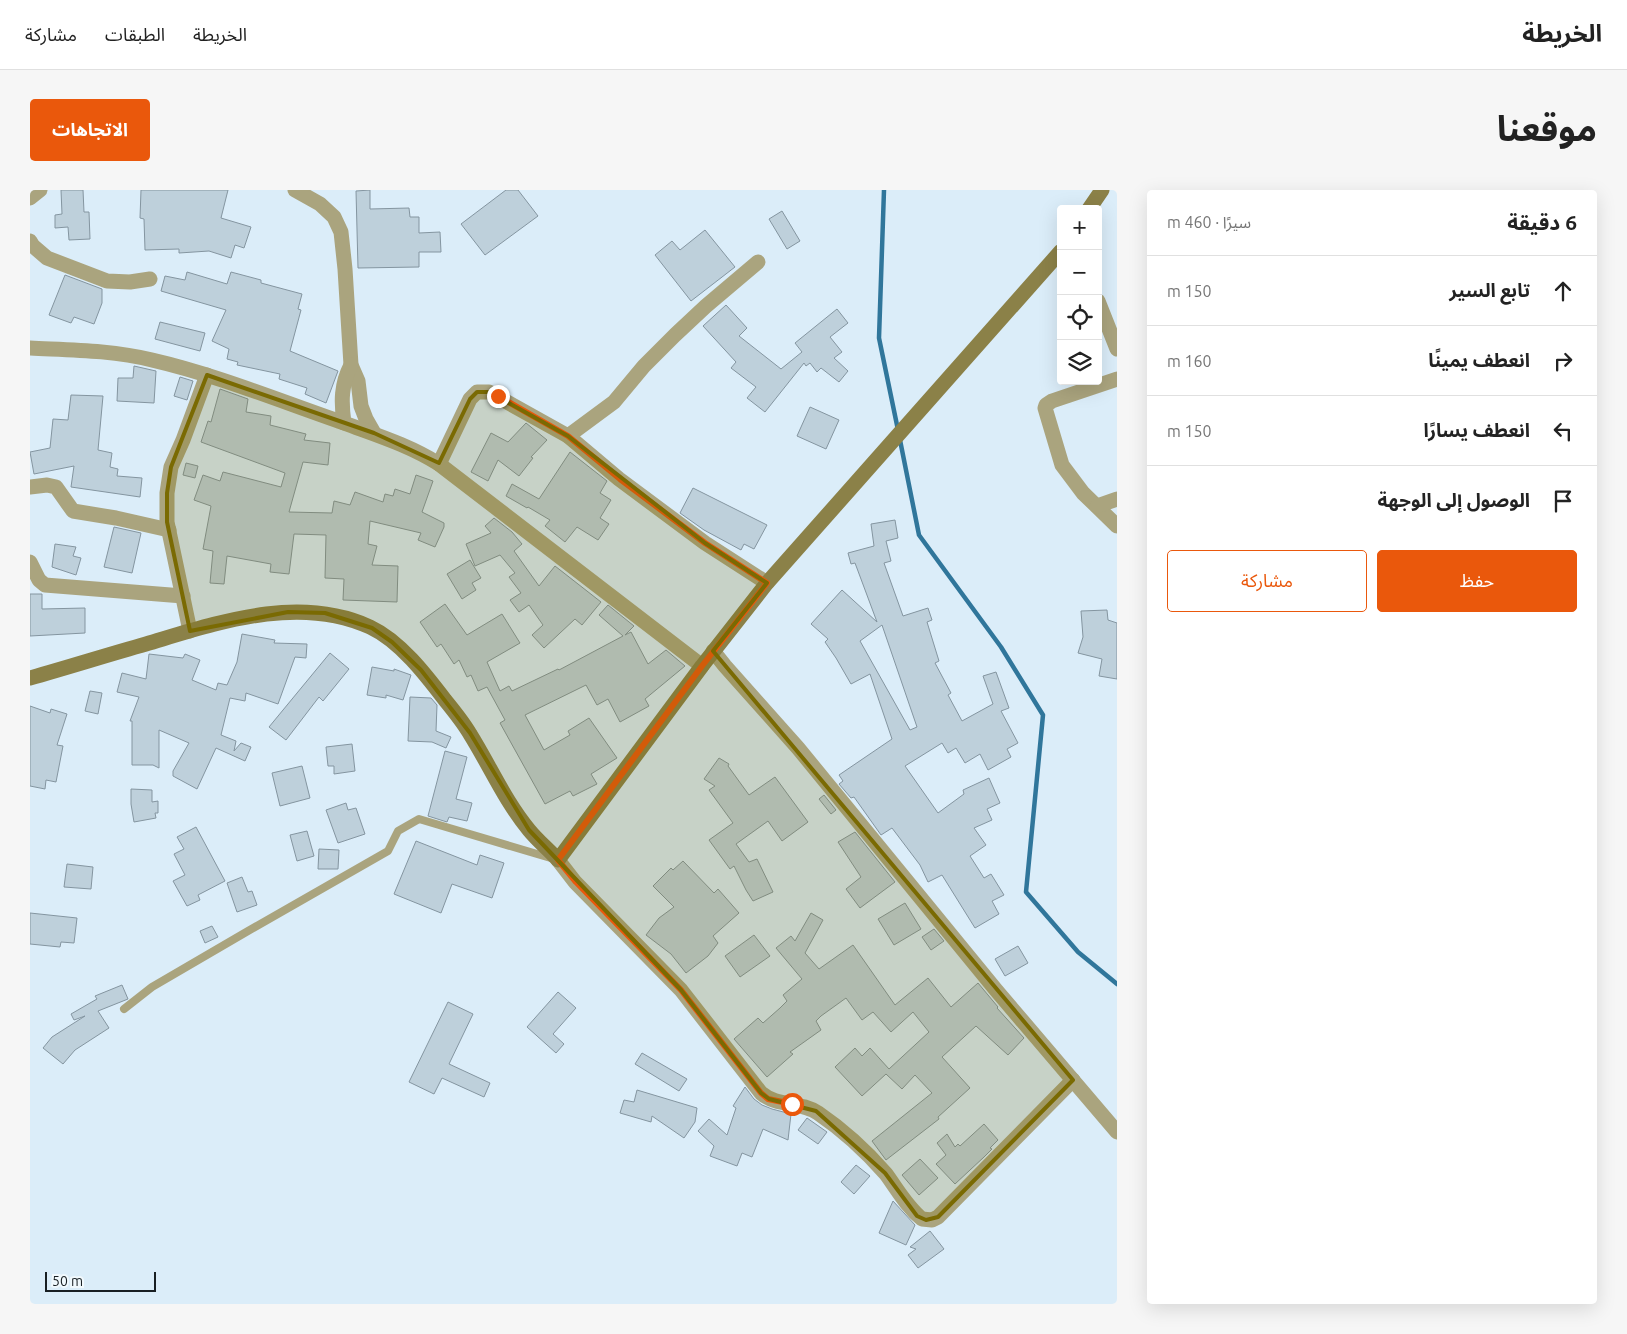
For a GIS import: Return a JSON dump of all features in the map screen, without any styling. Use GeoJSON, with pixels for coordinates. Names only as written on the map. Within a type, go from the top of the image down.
{"type":"FeatureCollection","features":[{"type":"Feature","properties":{"kind":"main road"},"geometry":{"type":"LineString","coordinates":[[1092,205],[1102,190]]}},
{"type":"Feature","properties":{"kind":"main road"},"geometry":{"type":"LineString","coordinates":[[30,678],[190,631],[241,619],[288,612],[325,613],[347,618],[372,628],[392,642],[421,670],[470,733],[509,801],[529,830],[558,860],[702,666],[767,583],[1057,256]]}},
{"type":"Feature","properties":{"kind":"street"},"geometry":{"type":"LineString","coordinates":[[30,198],[40,190]]}},
{"type":"Feature","properties":{"kind":"street"},"geometry":{"type":"LineString","coordinates":[[295,190],[320,204],[334,217],[341,232],[351,365],[358,380],[366,419],[374,433]]}},
{"type":"Feature","properties":{"kind":"street"},"geometry":{"type":"LineString","coordinates":[[30,241],[47,258],[107,281],[130,282],[150,279]]}},
{"type":"Feature","properties":{"kind":"street"},"geometry":{"type":"LineString","coordinates":[[568,436],[614,402],[644,366],[675,335],[758,262]]}},
{"type":"Feature","properties":{"kind":"street"},"geometry":{"type":"LineString","coordinates":[[1102,311],[1117,350]]}},
{"type":"Feature","properties":{"kind":"street"},"geometry":{"type":"LineString","coordinates":[[30,348],[90,351],[150,360],[207,375],[374,433],[410,448],[439,464],[702,666]]}},
{"type":"Feature","properties":{"kind":"street"},"geometry":{"type":"LineString","coordinates":[[344,423],[342,391],[345,377],[351,365]]}},
{"type":"Feature","properties":{"kind":"street"},"geometry":{"type":"LineString","coordinates":[[190,631],[167,522],[166,493],[171,467],[207,375]]}},
{"type":"Feature","properties":{"kind":"street"},"geometry":{"type":"LineString","coordinates":[[1117,379],[1052,401],[1046,404],[1045,408],[1062,465],[1083,493],[1117,526]]}},
{"type":"Feature","properties":{"kind":"street"},"geometry":{"type":"LineString","coordinates":[[439,464],[470,399],[477,392],[489,392],[568,436],[620,479],[705,543],[767,583]]}},
{"type":"Feature","properties":{"kind":"street"},"geometry":{"type":"LineString","coordinates":[[30,487],[47,485],[56,487],[72,511],[116,518],[169,530]]}},
{"type":"Feature","properties":{"kind":"street"},"geometry":{"type":"LineString","coordinates":[[1098,506],[1117,499]]}},
{"type":"Feature","properties":{"kind":"street"},"geometry":{"type":"LineString","coordinates":[[30,562],[39,580],[45,585],[183,596]]}},
{"type":"Feature","properties":{"kind":"street"},"geometry":{"type":"LineString","coordinates":[[714,651],[725,666],[798,748],[996,990],[1117,1132]]}},
{"type":"Feature","properties":{"kind":"street"},"geometry":{"type":"LineString","coordinates":[[558,860],[576,882],[681,990],[761,1093],[768,1099],[807,1107],[816,1111],[851,1139],[885,1173],[922,1219],[932,1220],[938,1217],[1073,1080]]}},
{"type":"Feature","properties":{"kind":"lane"},"geometry":{"type":"LineString","coordinates":[[124,1009],[160,983],[388,852],[398,831],[418,819],[558,860]]}},
{"type":"Feature","properties":{"kind":"highlighted area"},"geometry":{"type":"Polygon","coordinates":[[[207,375],[374,433],[439,463],[470,399],[477,392],[489,392],[568,436],[705,543],[767,583],[713,651],[1073,1080],[938,1217],[926,1220],[917,1216],[885,1173],[816,1111],[769,1099],[761,1093],[681,990],[529,830],[470,733],[421,670],[392,642],[372,628],[325,613],[288,612],[190,631],[167,522],[167,493],[171,467],[207,375]]]}},
{"type":"Feature","properties":{"kind":"building"},"geometry":{"type":"Polygon","coordinates":[[[61,190],[83,190],[84,212],[89,212],[90,239],[69,240],[68,227],[55,228],[55,215],[62,214],[61,190]]]}},
{"type":"Feature","properties":{"kind":"building"},"geometry":{"type":"Polygon","coordinates":[[[141,190],[228,190],[221,218],[251,227],[244,248],[235,245],[231,258],[209,251],[179,253],[179,249],[145,250],[144,219],[140,218],[141,190]]]}},
{"type":"Feature","properties":{"kind":"building"},"geometry":{"type":"Polygon","coordinates":[[[370,190],[370,209],[409,208],[410,217],[419,217],[419,233],[440,232],[441,252],[419,252],[419,267],[358,268],[356,191],[370,190]]]}},
{"type":"Feature","properties":{"kind":"building"},"geometry":{"type":"Polygon","coordinates":[[[506,190],[518,190],[538,216],[485,255],[461,224],[506,190]]]}},
{"type":"Feature","properties":{"kind":"building"},"geometry":{"type":"Polygon","coordinates":[[[782,211],[800,241],[787,249],[769,219],[782,211]]]}},
{"type":"Feature","properties":{"kind":"building"},"geometry":{"type":"Polygon","coordinates":[[[705,230],[735,267],[691,301],[655,255],[672,241],[680,250],[705,230]]]}},
{"type":"Feature","properties":{"kind":"building"},"geometry":{"type":"Polygon","coordinates":[[[187,272],[227,284],[231,272],[261,280],[261,283],[302,294],[298,309],[301,310],[290,351],[338,371],[326,403],[305,394],[307,388],[279,379],[280,374],[237,365],[238,362],[227,359],[229,349],[212,341],[226,310],[161,291],[165,276],[185,280],[187,272]]]}},
{"type":"Feature","properties":{"kind":"building"},"geometry":{"type":"Polygon","coordinates":[[[65,275],[102,289],[102,303],[94,324],[74,317],[71,323],[49,315],[65,275]]]}},
{"type":"Feature","properties":{"kind":"building"},"geometry":{"type":"Polygon","coordinates":[[[726,305],[747,328],[739,336],[781,369],[802,352],[795,343],[837,309],[848,323],[830,337],[842,352],[834,358],[848,371],[839,382],[821,368],[817,372],[810,363],[806,366],[804,363],[765,412],[747,398],[756,387],[731,368],[736,362],[703,326],[726,305]]]}},
{"type":"Feature","properties":{"kind":"building"},"geometry":{"type":"Polygon","coordinates":[[[160,322],[205,333],[200,351],[155,339],[160,322]]]}},
{"type":"Feature","properties":{"kind":"building"},"geometry":{"type":"Polygon","coordinates":[[[134,366],[156,371],[154,403],[117,401],[118,378],[133,378],[134,366]]]}},
{"type":"Feature","properties":{"kind":"building"},"geometry":{"type":"Polygon","coordinates":[[[180,377],[193,381],[187,400],[174,396],[180,377]]]}},
{"type":"Feature","properties":{"kind":"building"},"geometry":{"type":"Polygon","coordinates":[[[220,389],[248,399],[246,412],[271,416],[270,425],[306,434],[304,440],[330,443],[328,465],[303,462],[289,512],[332,513],[334,501],[350,505],[355,492],[383,502],[385,494],[393,496],[395,489],[410,494],[416,475],[433,481],[422,512],[444,523],[435,547],[418,540],[421,533],[370,521],[368,544],[377,546],[372,565],[398,566],[397,602],[343,600],[344,579],[325,578],[326,535],[294,534],[289,574],[270,572],[271,564],[227,556],[224,584],[210,583],[213,551],[203,549],[211,506],[194,500],[203,475],[220,481],[223,472],[281,487],[285,473],[201,442],[208,421],[211,422],[220,389]]]}},
{"type":"Feature","properties":{"kind":"building"},"geometry":{"type":"Polygon","coordinates":[[[71,395],[103,396],[98,450],[112,453],[110,467],[118,469],[117,476],[142,478],[140,497],[71,487],[74,466],[34,474],[30,452],[50,448],[53,419],[68,420],[71,395]]]}},
{"type":"Feature","properties":{"kind":"building"},"geometry":{"type":"Polygon","coordinates":[[[810,407],[839,420],[826,449],[797,436],[810,407]]]}},
{"type":"Feature","properties":{"kind":"building"},"geometry":{"type":"Polygon","coordinates":[[[526,423],[547,440],[531,457],[533,458],[519,476],[498,460],[488,481],[471,472],[491,433],[508,442],[526,423]]]}},
{"type":"Feature","properties":{"kind":"building"},"geometry":{"type":"Polygon","coordinates":[[[570,452],[607,481],[600,493],[611,500],[600,518],[609,524],[598,540],[577,527],[565,542],[545,526],[550,520],[506,496],[512,484],[539,499],[570,452]]]}},
{"type":"Feature","properties":{"kind":"building"},"geometry":{"type":"Polygon","coordinates":[[[186,463],[198,466],[195,478],[183,475],[186,463]]]}},
{"type":"Feature","properties":{"kind":"building"},"geometry":{"type":"Polygon","coordinates":[[[693,488],[767,525],[754,549],[744,544],[741,550],[704,530],[680,513],[693,488]]]}},
{"type":"Feature","properties":{"kind":"building"},"geometry":{"type":"Polygon","coordinates":[[[494,518],[512,532],[522,544],[514,551],[539,586],[555,566],[601,602],[582,625],[575,619],[544,648],[532,635],[543,625],[529,605],[519,612],[510,600],[521,593],[509,577],[515,573],[500,555],[475,566],[466,544],[491,533],[485,526],[494,518]]]}},
{"type":"Feature","properties":{"kind":"building"},"geometry":{"type":"Polygon","coordinates":[[[895,520],[898,538],[886,541],[891,561],[884,563],[903,616],[928,608],[932,620],[927,622],[939,661],[935,663],[951,693],[948,695],[962,721],[993,704],[983,676],[996,672],[1009,708],[1001,711],[1018,743],[1007,749],[1011,757],[988,770],[980,754],[965,763],[956,748],[948,753],[942,743],[905,766],[938,813],[964,794],[963,790],[989,778],[1000,803],[987,809],[992,820],[974,828],[986,845],[970,856],[984,878],[991,874],[1004,895],[992,901],[999,914],[975,928],[942,875],[928,882],[920,865],[892,828],[881,835],[854,797],[851,798],[839,784],[843,781],[839,775],[892,739],[870,674],[851,684],[825,642],[828,639],[811,624],[842,590],[877,622],[855,563],[851,564],[848,553],[874,546],[871,524],[895,520]],[[882,625],[860,641],[910,730],[917,727],[882,625]]]}},
{"type":"Feature","properties":{"kind":"building"},"geometry":{"type":"Polygon","coordinates":[[[114,527],[141,533],[132,573],[104,567],[114,527]]]}},
{"type":"Feature","properties":{"kind":"building"},"geometry":{"type":"Polygon","coordinates":[[[55,544],[76,547],[73,556],[81,558],[76,575],[52,567],[55,544]]]}},
{"type":"Feature","properties":{"kind":"building"},"geometry":{"type":"Polygon","coordinates":[[[470,560],[481,578],[472,583],[476,590],[462,599],[447,574],[470,560]]]}},
{"type":"Feature","properties":{"kind":"building"},"geometry":{"type":"Polygon","coordinates":[[[30,594],[42,594],[42,609],[85,608],[85,633],[30,636],[30,594]]]}},
{"type":"Feature","properties":{"kind":"building"},"geometry":{"type":"Polygon","coordinates":[[[445,604],[467,635],[502,614],[520,643],[487,662],[500,691],[509,686],[512,691],[559,670],[623,636],[599,615],[608,605],[634,626],[625,635],[631,632],[648,664],[666,650],[685,666],[645,699],[649,706],[620,722],[608,699],[597,705],[586,685],[525,715],[544,750],[570,735],[568,731],[589,718],[617,758],[591,774],[597,784],[573,796],[570,791],[545,804],[500,723],[505,720],[487,687],[478,691],[471,675],[467,677],[459,660],[454,664],[441,644],[437,647],[420,622],[445,604]]]}},
{"type":"Feature","properties":{"kind":"building"},"geometry":{"type":"Polygon","coordinates":[[[1107,610],[1108,620],[1117,623],[1117,679],[1099,676],[1102,659],[1078,653],[1083,637],[1081,611],[1107,610]]]}},
{"type":"Feature","properties":{"kind":"building"},"geometry":{"type":"Polygon","coordinates":[[[242,634],[275,640],[274,643],[307,644],[306,658],[295,657],[278,704],[246,693],[245,701],[230,698],[221,735],[236,741],[234,751],[241,743],[251,747],[245,761],[216,748],[197,789],[173,776],[173,771],[189,743],[159,730],[159,768],[153,765],[132,765],[132,721],[130,721],[139,697],[117,692],[122,673],[146,679],[149,654],[183,658],[185,654],[200,660],[192,680],[216,690],[218,683],[227,685],[237,662],[242,634]]]}},
{"type":"Feature","properties":{"kind":"building"},"geometry":{"type":"Polygon","coordinates":[[[330,653],[349,669],[323,701],[319,697],[286,740],[269,727],[330,653]]]}},
{"type":"Feature","properties":{"kind":"building"},"geometry":{"type":"Polygon","coordinates":[[[372,667],[394,671],[394,669],[411,675],[403,700],[386,695],[386,698],[367,695],[372,667]]]}},
{"type":"Feature","properties":{"kind":"building"},"geometry":{"type":"Polygon","coordinates":[[[90,691],[102,693],[98,714],[85,711],[90,691]]]}},
{"type":"Feature","properties":{"kind":"building"},"geometry":{"type":"Polygon","coordinates":[[[410,697],[431,698],[437,705],[436,731],[451,737],[446,748],[432,742],[408,741],[410,697]]]}},
{"type":"Feature","properties":{"kind":"building"},"geometry":{"type":"Polygon","coordinates":[[[30,706],[50,713],[51,709],[67,714],[57,745],[63,746],[56,782],[46,780],[45,789],[30,786],[30,706]]]}},
{"type":"Feature","properties":{"kind":"building"},"geometry":{"type":"Polygon","coordinates":[[[352,744],[355,771],[334,774],[334,766],[328,766],[326,747],[352,744]]]}},
{"type":"Feature","properties":{"kind":"building"},"geometry":{"type":"Polygon","coordinates":[[[445,751],[467,757],[456,799],[472,803],[467,821],[449,817],[447,822],[428,816],[445,751]]]}},
{"type":"Feature","properties":{"kind":"building"},"geometry":{"type":"Polygon","coordinates":[[[719,758],[729,764],[728,766],[749,795],[775,777],[808,822],[782,841],[768,821],[736,844],[749,862],[757,859],[773,892],[753,901],[734,866],[730,869],[709,840],[733,823],[709,790],[715,786],[704,779],[719,758]]]}},
{"type":"Feature","properties":{"kind":"building"},"geometry":{"type":"Polygon","coordinates":[[[302,766],[310,798],[280,806],[272,773],[302,766]]]}},
{"type":"Feature","properties":{"kind":"building"},"geometry":{"type":"Polygon","coordinates":[[[131,789],[152,790],[152,802],[158,801],[158,813],[155,813],[156,818],[134,822],[131,789]]]}},
{"type":"Feature","properties":{"kind":"building"},"geometry":{"type":"Polygon","coordinates":[[[824,795],[836,810],[831,814],[819,799],[824,795]]]}},
{"type":"Feature","properties":{"kind":"building"},"geometry":{"type":"Polygon","coordinates":[[[346,803],[348,810],[356,808],[365,834],[338,843],[326,810],[346,803]]]}},
{"type":"Feature","properties":{"kind":"building"},"geometry":{"type":"Polygon","coordinates":[[[196,827],[225,881],[198,895],[200,900],[187,906],[173,881],[185,875],[174,854],[184,849],[177,837],[196,827]]]}},
{"type":"Feature","properties":{"kind":"building"},"geometry":{"type":"Polygon","coordinates":[[[307,831],[314,856],[297,861],[290,835],[307,831]]]}},
{"type":"Feature","properties":{"kind":"building"},"geometry":{"type":"Polygon","coordinates":[[[855,832],[895,882],[860,908],[846,889],[861,877],[838,842],[855,832]]]}},
{"type":"Feature","properties":{"kind":"building"},"geometry":{"type":"Polygon","coordinates":[[[416,841],[477,865],[480,855],[504,863],[492,898],[452,884],[441,913],[394,894],[416,841]]]}},
{"type":"Feature","properties":{"kind":"building"},"geometry":{"type":"Polygon","coordinates":[[[319,849],[339,850],[338,869],[318,869],[319,849]]]}},
{"type":"Feature","properties":{"kind":"building"},"geometry":{"type":"Polygon","coordinates":[[[683,861],[714,893],[718,889],[739,913],[713,936],[718,943],[708,956],[686,973],[671,954],[646,935],[659,918],[674,907],[653,886],[671,868],[673,870],[683,861]]]}},
{"type":"Feature","properties":{"kind":"building"},"geometry":{"type":"Polygon","coordinates":[[[67,864],[93,867],[91,889],[64,887],[67,864]]]}},
{"type":"Feature","properties":{"kind":"building"},"geometry":{"type":"Polygon","coordinates":[[[242,877],[248,892],[252,891],[257,905],[237,912],[227,883],[242,877]]]}},
{"type":"Feature","properties":{"kind":"building"},"geometry":{"type":"Polygon","coordinates":[[[905,903],[921,929],[894,945],[878,919],[905,903]]]}},
{"type":"Feature","properties":{"kind":"building"},"geometry":{"type":"Polygon","coordinates":[[[30,913],[77,918],[74,943],[61,942],[60,947],[30,944],[30,913]]]}},
{"type":"Feature","properties":{"kind":"building"},"geometry":{"type":"Polygon","coordinates":[[[811,913],[823,920],[805,953],[819,969],[853,945],[895,1005],[928,978],[951,1007],[978,983],[1024,1038],[1008,1055],[976,1026],[942,1057],[970,1088],[938,1117],[939,1119],[886,1160],[872,1141],[932,1093],[915,1075],[902,1089],[886,1074],[862,1096],[835,1067],[855,1048],[862,1056],[870,1048],[889,1069],[929,1032],[913,1012],[891,1032],[873,1012],[862,1020],[846,998],[816,1021],[821,1030],[790,1052],[793,1054],[767,1077],[734,1039],[758,1018],[763,1023],[780,1008],[787,1001],[783,995],[802,979],[776,948],[791,936],[795,941],[811,913]]]}},
{"type":"Feature","properties":{"kind":"building"},"geometry":{"type":"Polygon","coordinates":[[[212,926],[218,937],[205,943],[200,931],[212,926]]]}},
{"type":"Feature","properties":{"kind":"building"},"geometry":{"type":"Polygon","coordinates":[[[934,929],[944,941],[931,950],[922,937],[934,929]]]}},
{"type":"Feature","properties":{"kind":"building"},"geometry":{"type":"Polygon","coordinates":[[[754,935],[770,956],[740,977],[725,956],[754,935]]]}},
{"type":"Feature","properties":{"kind":"building"},"geometry":{"type":"Polygon","coordinates":[[[1018,946],[1028,963],[1005,976],[995,959],[1018,946]]]}},
{"type":"Feature","properties":{"kind":"building"},"geometry":{"type":"Polygon","coordinates":[[[122,985],[128,999],[98,1011],[109,1028],[75,1050],[63,1064],[43,1048],[52,1037],[85,1016],[74,1020],[71,1014],[97,999],[95,996],[122,985]]]}},
{"type":"Feature","properties":{"kind":"building"},"geometry":{"type":"Polygon","coordinates":[[[558,992],[576,1008],[553,1034],[564,1044],[556,1053],[527,1027],[558,992]]]}},
{"type":"Feature","properties":{"kind":"building"},"geometry":{"type":"Polygon","coordinates":[[[448,1002],[473,1014],[449,1064],[490,1083],[484,1097],[442,1078],[434,1094],[409,1082],[448,1002]]]}},
{"type":"Feature","properties":{"kind":"building"},"geometry":{"type":"Polygon","coordinates":[[[642,1053],[687,1079],[679,1091],[635,1064],[642,1053]]]}},
{"type":"Feature","properties":{"kind":"building"},"geometry":{"type":"Polygon","coordinates":[[[745,1087],[754,1099],[762,1105],[791,1114],[788,1140],[763,1129],[752,1157],[742,1153],[737,1166],[710,1156],[714,1146],[698,1131],[709,1119],[727,1135],[736,1108],[733,1106],[745,1087]]]}},
{"type":"Feature","properties":{"kind":"building"},"geometry":{"type":"Polygon","coordinates":[[[637,1090],[697,1108],[695,1122],[684,1138],[652,1116],[651,1122],[620,1113],[624,1100],[634,1102],[637,1090]]]}},
{"type":"Feature","properties":{"kind":"building"},"geometry":{"type":"Polygon","coordinates":[[[807,1118],[827,1132],[818,1144],[798,1130],[807,1118]]]}},
{"type":"Feature","properties":{"kind":"building"},"geometry":{"type":"Polygon","coordinates":[[[984,1124],[998,1140],[990,1148],[992,1149],[955,1184],[936,1164],[946,1155],[937,1143],[947,1134],[955,1147],[958,1144],[960,1146],[984,1124]]]}},
{"type":"Feature","properties":{"kind":"building"},"geometry":{"type":"Polygon","coordinates":[[[920,1159],[938,1178],[919,1195],[902,1175],[920,1159]]]}},
{"type":"Feature","properties":{"kind":"building"},"geometry":{"type":"Polygon","coordinates":[[[856,1165],[870,1176],[854,1194],[841,1182],[856,1165]]]}},
{"type":"Feature","properties":{"kind":"building"},"geometry":{"type":"Polygon","coordinates":[[[893,1201],[915,1225],[906,1245],[879,1233],[893,1201]]]}},
{"type":"Feature","properties":{"kind":"building"},"geometry":{"type":"Polygon","coordinates":[[[930,1231],[944,1249],[918,1268],[908,1255],[916,1249],[910,1247],[930,1231]]]}},
{"type":"Feature","properties":{"kind":"waterway"},"geometry":{"type":"LineString","coordinates":[[884,190],[879,338],[898,430]]}},
{"type":"Feature","properties":{"kind":"waterway"},"geometry":{"type":"LineString","coordinates":[[900,440],[919,535],[1001,647],[1043,715],[1026,892],[1078,952],[1117,984]]}},
{"type":"Feature","properties":{"kind":"route"},"geometry":{"type":"LineString","coordinates":[[498,396],[568,436],[664,513],[705,543],[767,583],[702,666],[558,860],[576,882],[681,990],[761,1093],[768,1099],[792,1104]]}}]}
